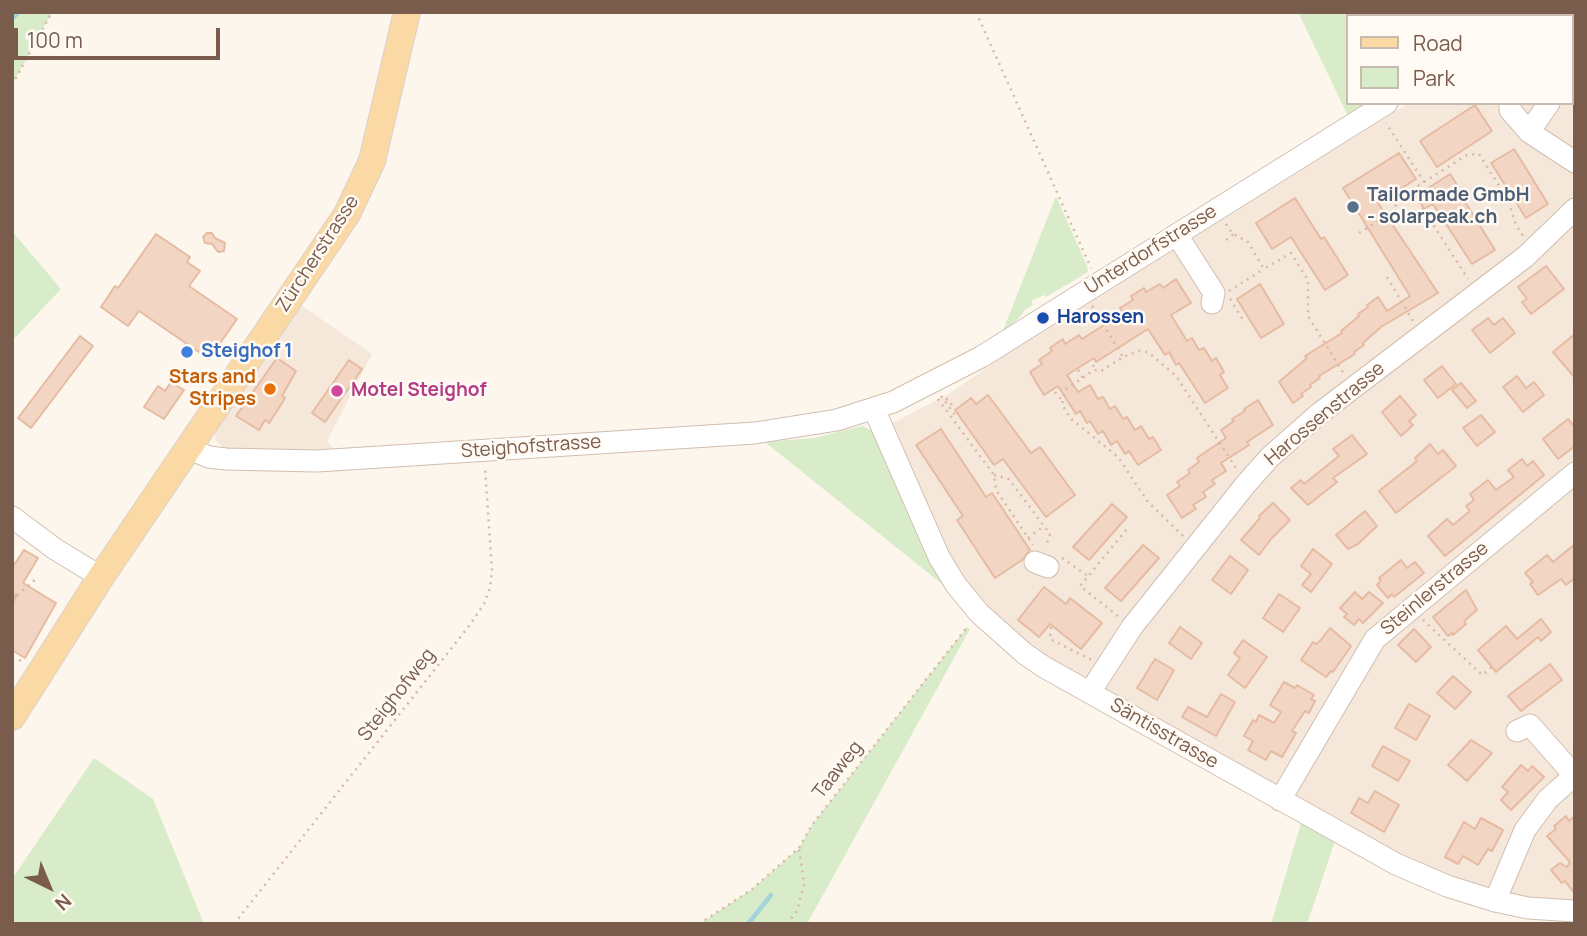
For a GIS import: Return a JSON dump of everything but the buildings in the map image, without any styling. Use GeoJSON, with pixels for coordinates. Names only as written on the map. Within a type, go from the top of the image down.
{"type":"FeatureCollection","features":[{"type":"Feature","properties":{"kind":"main road","name":"Zürcherstrasse"},"geometry":{"type":"LineString","coordinates":[[12,717],[101,577],[358,195],[377,145],[407,12]]}},
{"type":"Feature","properties":{"kind":"street"},"geometry":{"type":"LineString","coordinates":[[1510,105],[1510,110],[1529,132],[1575,162]]}},
{"type":"Feature","properties":{"kind":"street"},"geometry":{"type":"LineString","coordinates":[[1529,132],[1548,105]]}},
{"type":"Feature","properties":{"kind":"street","name":"Unterdorfstrasse"},"geometry":{"type":"LineString","coordinates":[[874,409],[948,375],[1094,292],[1177,234],[1383,111]]}},
{"type":"Feature","properties":{"kind":"street","name":"Harossenstrasse"},"geometry":{"type":"LineString","coordinates":[[1090,692],[1132,627],[1256,472],[1304,426],[1533,250],[1575,209]]}},
{"type":"Feature","properties":{"kind":"street"},"geometry":{"type":"LineString","coordinates":[[1177,234],[1217,297]]}},
{"type":"Feature","properties":{"kind":"street","name":"Steighofstrasse"},"geometry":{"type":"LineString","coordinates":[[187,448],[221,459],[294,462],[755,433],[813,425],[874,409]]}},
{"type":"Feature","properties":{"kind":"street","name":"Säntisstrasse"},"geometry":{"type":"LineString","coordinates":[[874,409],[928,537],[957,585],[979,613],[1025,654],[1396,864],[1447,886],[1495,901],[1528,908],[1575,911]]}},
{"type":"Feature","properties":{"kind":"street","name":"Steinlerstrasse"},"geometry":{"type":"LineString","coordinates":[[1280,800],[1375,639],[1575,473]]}},
{"type":"Feature","properties":{"kind":"street"},"geometry":{"type":"LineString","coordinates":[[12,517],[55,549],[101,577]]}},
{"type":"Feature","properties":{"kind":"street"},"geometry":{"type":"LineString","coordinates":[[1495,901],[1525,830],[1548,799],[1575,775],[1530,725],[1517,731]]}},
{"type":"Feature","properties":{"kind":"path"},"geometry":{"type":"LineString","coordinates":[[12,85],[52,12]]}},
{"type":"Feature","properties":{"kind":"path"},"geometry":{"type":"LineString","coordinates":[[976,12],[1123,357]]}},
{"type":"Feature","properties":{"kind":"path"},"geometry":{"type":"LineString","coordinates":[[1383,111],[1424,182]]}},
{"type":"Feature","properties":{"kind":"path"},"geometry":{"type":"LineString","coordinates":[[1359,233],[1398,209],[1393,202],[1411,190],[1467,155],[1479,154],[1508,200],[1516,225],[1533,250]]}},
{"type":"Feature","properties":{"kind":"path"},"geometry":{"type":"LineString","coordinates":[[1411,190],[1477,294]]}},
{"type":"Feature","properties":{"kind":"path"},"geometry":{"type":"LineString","coordinates":[[1217,209],[1234,234],[1248,242],[1264,269]]}},
{"type":"Feature","properties":{"kind":"path"},"geometry":{"type":"LineString","coordinates":[[1226,240],[1234,234]]}},
{"type":"Feature","properties":{"kind":"path"},"geometry":{"type":"LineString","coordinates":[[1245,323],[1226,293],[1291,253],[1308,280],[1308,316],[1353,387]]}},
{"type":"Feature","properties":{"kind":"path"},"geometry":{"type":"LineString","coordinates":[[1387,277],[1422,335]]}},
{"type":"Feature","properties":{"kind":"path"},"geometry":{"type":"LineString","coordinates":[[1061,399],[1068,387],[1083,377],[1144,350],[1173,372],[1241,477]]}},
{"type":"Feature","properties":{"kind":"path"},"geometry":{"type":"LineString","coordinates":[[1105,361],[1108,366]]}},
{"type":"Feature","properties":{"kind":"path"},"geometry":{"type":"LineString","coordinates":[[1093,365],[1097,370]]}},
{"type":"Feature","properties":{"kind":"path"},"geometry":{"type":"LineString","coordinates":[[1078,370],[1083,377]]}},
{"type":"Feature","properties":{"kind":"path"},"geometry":{"type":"LineString","coordinates":[[1065,381],[1068,387]]}},
{"type":"Feature","properties":{"kind":"path"},"geometry":{"type":"LineString","coordinates":[[1055,392],[1070,418],[1118,457],[1151,506],[1189,542]]}},
{"type":"Feature","properties":{"kind":"path"},"geometry":{"type":"LineString","coordinates":[[953,419],[955,415],[940,397],[953,419],[994,475],[996,490],[1028,538],[1046,555],[1088,576]]}},
{"type":"Feature","properties":{"kind":"path","name":"Steighofweg"},"geometry":{"type":"LineString","coordinates":[[234,924],[470,626],[484,604],[490,588],[492,570],[484,451]]}},
{"type":"Feature","properties":{"kind":"path"},"geometry":{"type":"LineString","coordinates":[[994,475],[1009,479],[1051,534],[1046,555]]}},
{"type":"Feature","properties":{"kind":"path"},"geometry":{"type":"LineString","coordinates":[[1028,538],[1044,526]]}},
{"type":"Feature","properties":{"kind":"path"},"geometry":{"type":"LineString","coordinates":[[1127,529],[1080,586],[1132,627]]}},
{"type":"Feature","properties":{"kind":"path"},"geometry":{"type":"LineString","coordinates":[[12,600],[37,578]]}},
{"type":"Feature","properties":{"kind":"path","name":"Taaweg"},"geometry":{"type":"LineString","coordinates":[[699,924],[751,890],[799,848],[812,825],[979,613]]}},
{"type":"Feature","properties":{"kind":"path"},"geometry":{"type":"LineString","coordinates":[[1415,613],[1482,675],[1492,667]]}},
{"type":"Feature","properties":{"kind":"path"},"geometry":{"type":"LineString","coordinates":[[1051,628],[1050,639],[1098,663]]}},
{"type":"Feature","properties":{"kind":"path"},"geometry":{"type":"LineString","coordinates":[[787,924],[797,911],[804,884],[799,848]]}},
{"type":"Feature","properties":{"kind":"shaded area"},"geometry":{"type":"Polygon","coordinates":[[[1575,12],[1575,911],[1447,886],[1090,692],[979,613],[881,425],[897,421],[950,393],[1004,356],[1406,105],[1573,105],[1573,14],[1414,14],[1575,12]]]}},
{"type":"Feature","properties":{"kind":"shaded area"},"geometry":{"type":"Polygon","coordinates":[[[298,303],[372,354],[327,441],[335,450],[224,448],[215,440],[215,429],[298,303]]]}},
{"type":"Feature","properties":{"kind":"green space"},"geometry":{"type":"Polygon","coordinates":[[[12,12],[52,12],[12,85],[12,12]]]}},
{"type":"Feature","properties":{"kind":"green space"},"geometry":{"type":"Polygon","coordinates":[[[1298,12],[1415,12],[1346,14],[1346,105],[1369,105],[1349,118],[1298,12]]]}},
{"type":"Feature","properties":{"kind":"green space"},"geometry":{"type":"Polygon","coordinates":[[[1056,196],[1088,272],[1046,297],[1044,295],[1031,301],[1033,305],[1002,333],[1056,196]]]}},
{"type":"Feature","properties":{"kind":"green space"},"geometry":{"type":"Polygon","coordinates":[[[12,231],[61,289],[12,341],[12,231]]]}},
{"type":"Feature","properties":{"kind":"green space"},"geometry":{"type":"Polygon","coordinates":[[[862,426],[875,432],[947,588],[765,442],[814,438],[862,426]]]}},
{"type":"Feature","properties":{"kind":"green space"},"geometry":{"type":"Polygon","coordinates":[[[967,627],[970,629],[807,924],[699,924],[751,890],[799,848],[812,825],[967,627]]]}},
{"type":"Feature","properties":{"kind":"green space"},"geometry":{"type":"Polygon","coordinates":[[[94,758],[153,799],[204,924],[12,924],[12,879],[94,758]]]}},
{"type":"Feature","properties":{"kind":"green space"},"geometry":{"type":"Polygon","coordinates":[[[1304,813],[1338,832],[1307,924],[1271,924],[1304,813]]]}},
{"type":"Feature","properties":{"kind":"waterway"},"geometry":{"type":"LineString","coordinates":[[12,19],[19,12]]}},
{"type":"Feature","properties":{"kind":"waterway"},"geometry":{"type":"LineString","coordinates":[[748,924],[771,895]]}},
{"type":"Feature","properties":{"kind":"place","name":"Tailormade GmbH - solarpeak.ch"},"geometry":{"type":"Point","coordinates":[1353,207]}},
{"type":"Feature","properties":{"kind":"place","name":"Harossen"},"geometry":{"type":"Point","coordinates":[1043,318]}},
{"type":"Feature","properties":{"kind":"place","name":"Steighof 1"},"geometry":{"type":"Point","coordinates":[187,352]}},
{"type":"Feature","properties":{"kind":"place","name":"Stars and Stripes"},"geometry":{"type":"Point","coordinates":[270,389]}},
{"type":"Feature","properties":{"kind":"place","name":"Motel Steighof"},"geometry":{"type":"Point","coordinates":[337,391]}}]}
